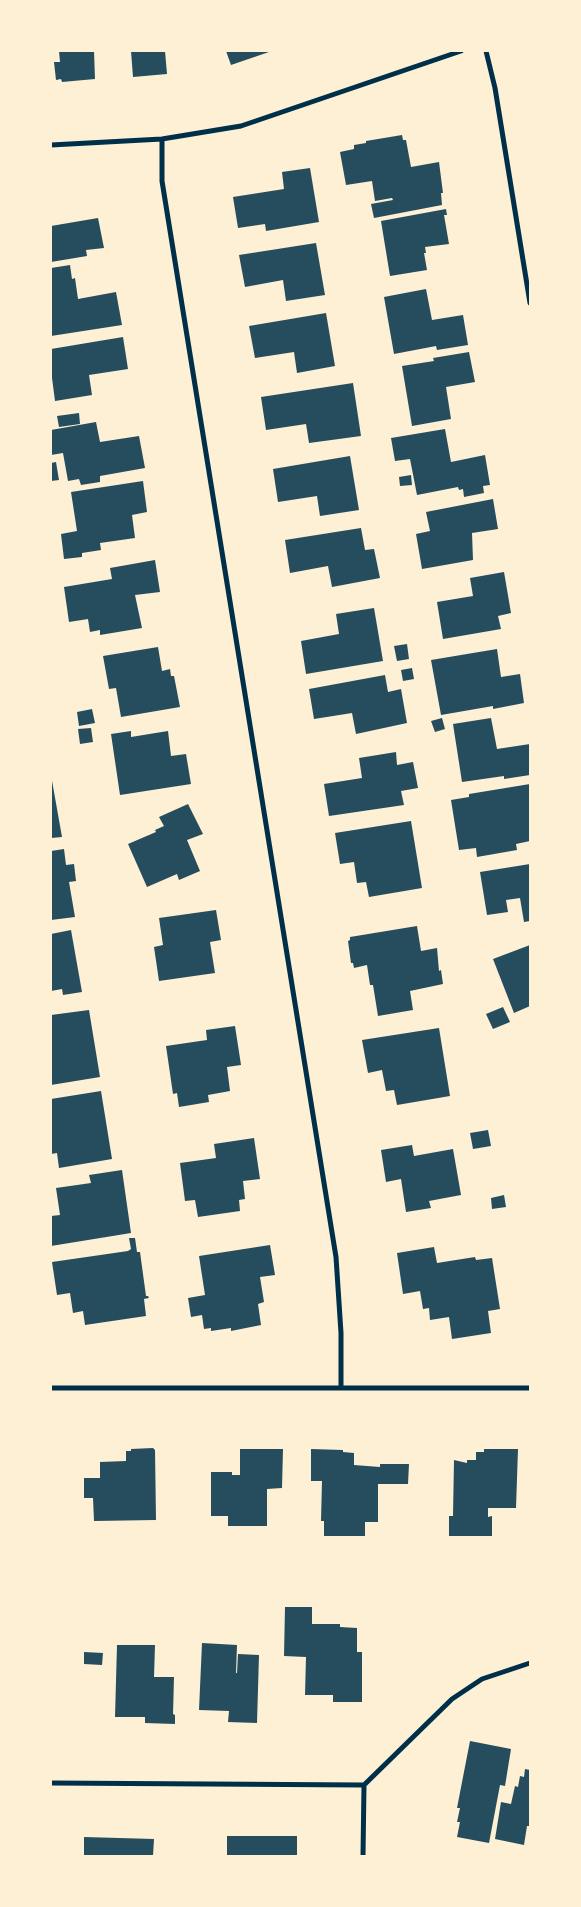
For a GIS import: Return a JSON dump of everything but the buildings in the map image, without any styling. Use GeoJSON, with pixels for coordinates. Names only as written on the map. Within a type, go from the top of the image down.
{"type":"FeatureCollection","features":[{"type":"Feature","properties":{"kind":"street"},"geometry":{"type":"LineString","coordinates":[[51,146],[162,139],[241,126],[461,51]]}},
{"type":"Feature","properties":{"kind":"street"},"geometry":{"type":"LineString","coordinates":[[486,51],[495,88],[530,303]]}},
{"type":"Feature","properties":{"kind":"street"},"geometry":{"type":"LineString","coordinates":[[162,139],[163,191],[336,1257],[341,1333],[341,1387]]}},
{"type":"Feature","properties":{"kind":"street"},"geometry":{"type":"LineString","coordinates":[[51,1388],[530,1388]]}},
{"type":"Feature","properties":{"kind":"street"},"geometry":{"type":"LineString","coordinates":[[51,1783],[364,1785],[452,1699],[482,1679],[530,1663]]}},
{"type":"Feature","properties":{"kind":"street"},"geometry":{"type":"LineString","coordinates":[[363,1856],[364,1785]]}}]}
